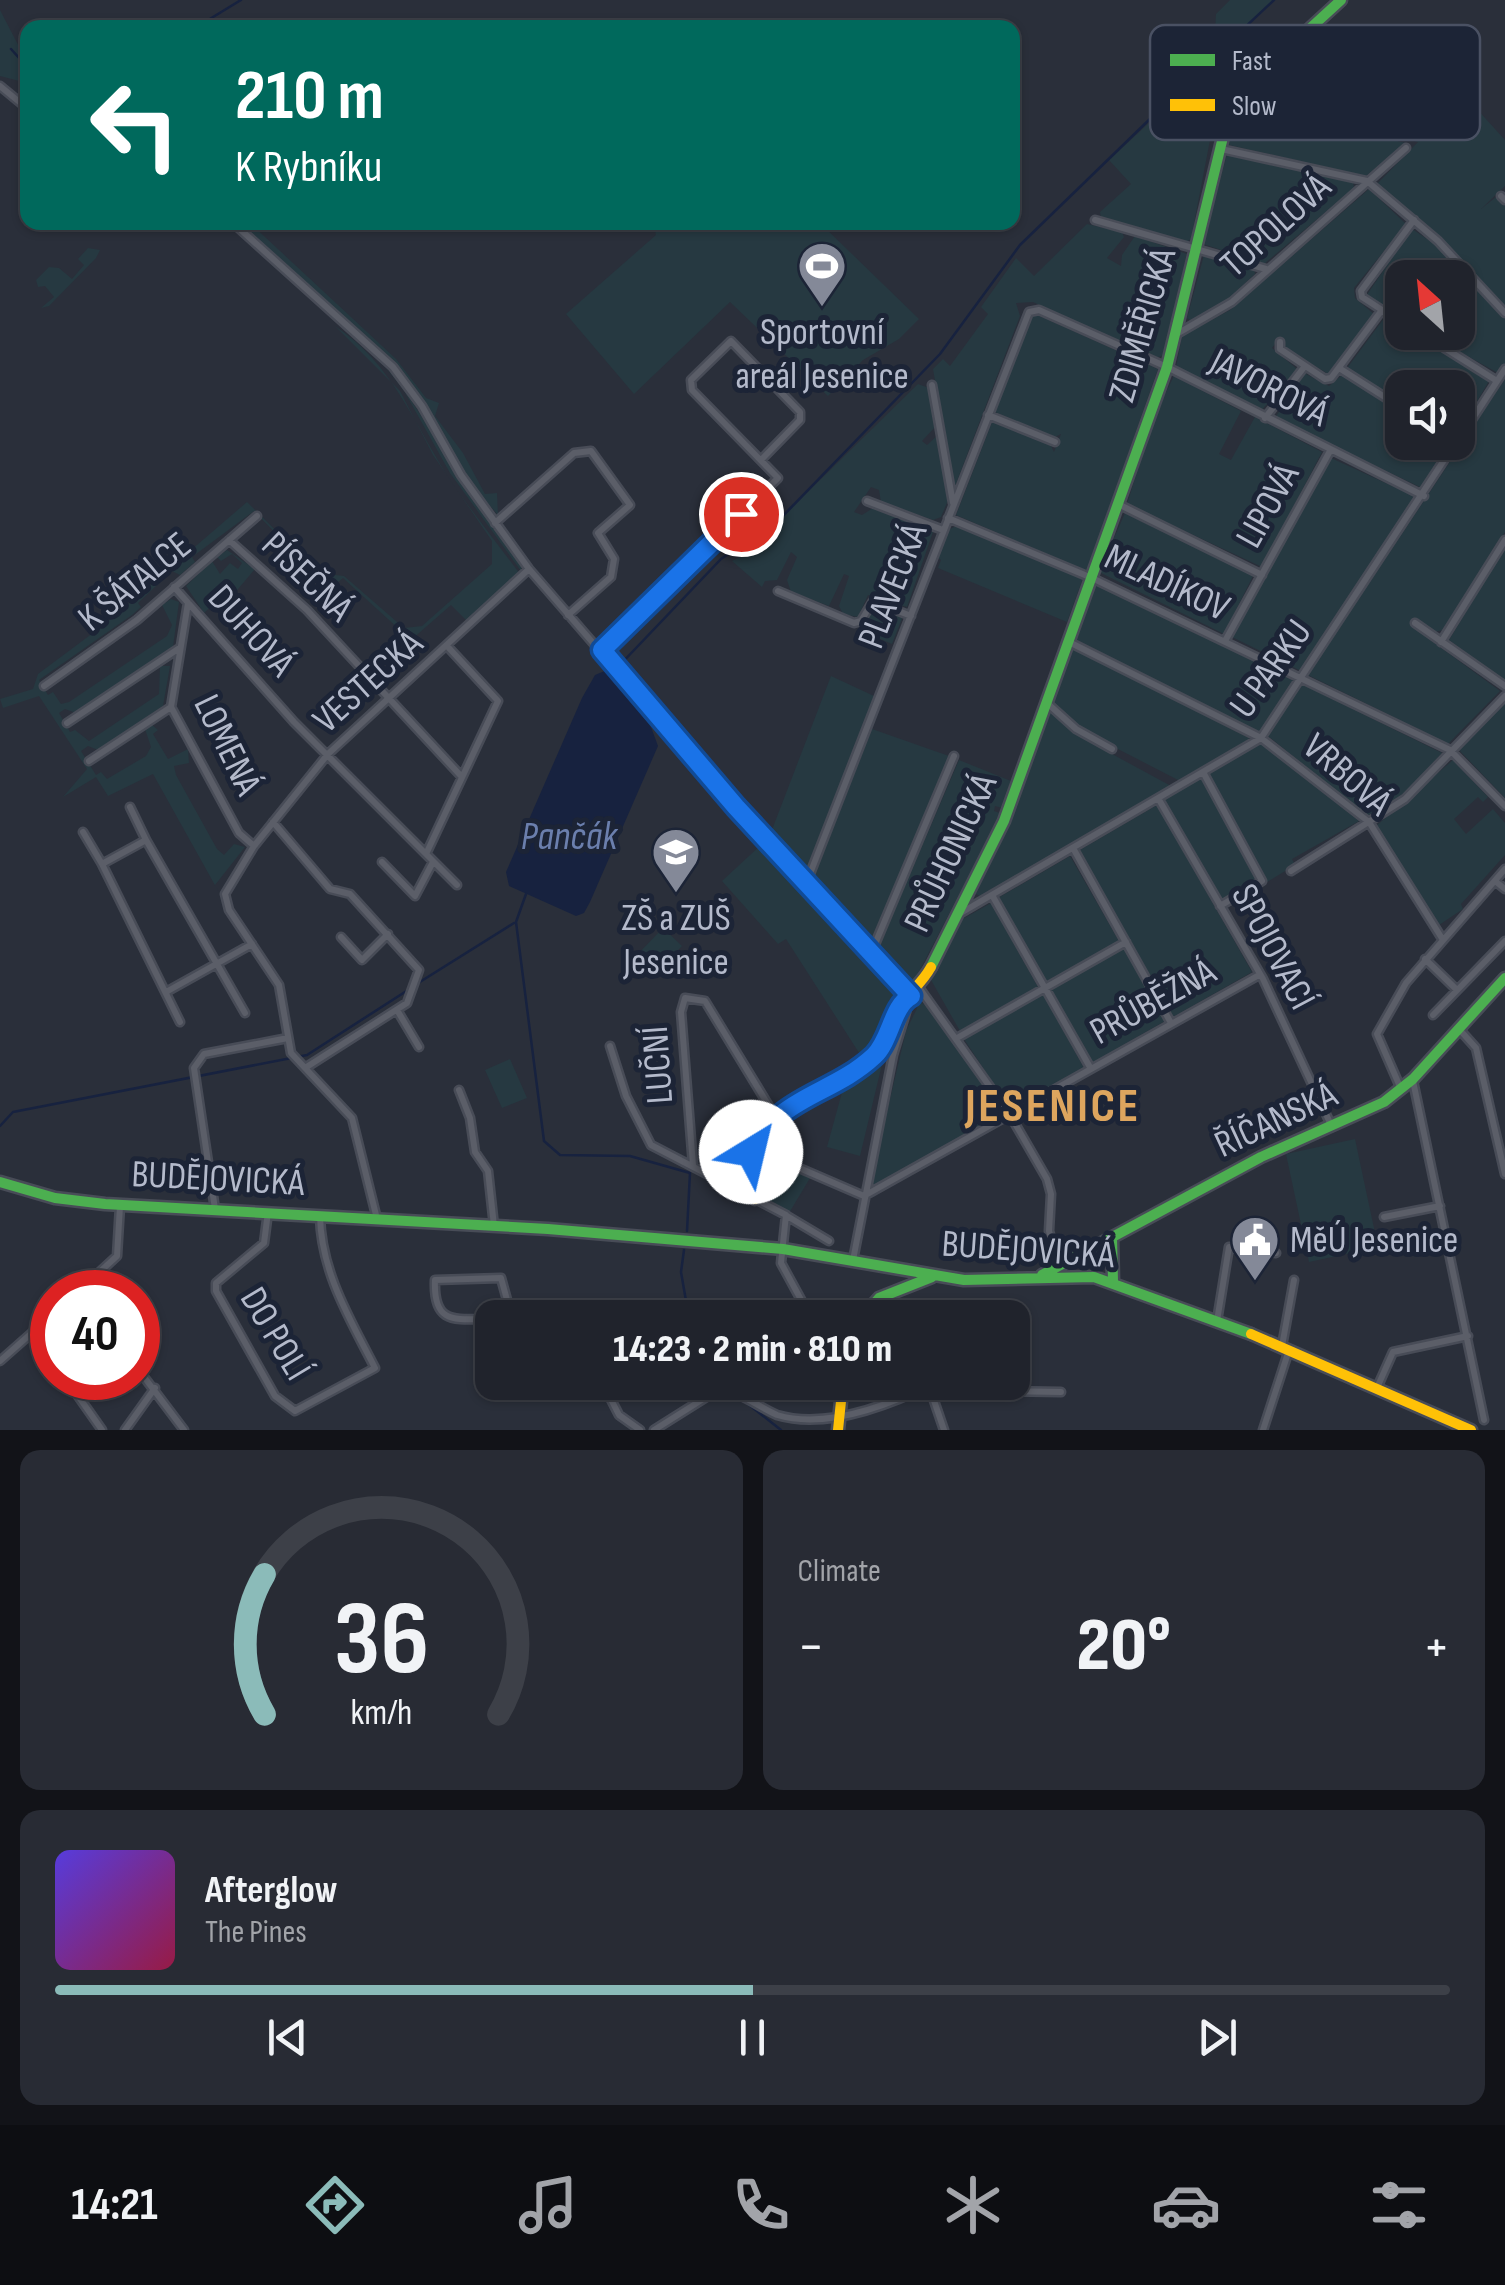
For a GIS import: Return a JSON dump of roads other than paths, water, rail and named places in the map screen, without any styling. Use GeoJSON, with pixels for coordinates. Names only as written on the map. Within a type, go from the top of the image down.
{"type":"FeatureCollection","features":[{"type":"Feature","properties":{"kind":"main road","name":"ZDIMĚŘICKÁ"},"geometry":{"type":"LineString","coordinates":[[1313,25],[1341,0]]}},
{"type":"Feature","properties":{"kind":"main road","name":"ZDIMĚŘICKÁ"},"geometry":{"type":"LineString","coordinates":[[1045,701],[1167,367],[1222,140]]}},
{"type":"Feature","properties":{"kind":"main road","name":"PRŮHONICKÁ"},"geometry":{"type":"LineString","coordinates":[[915,992],[1004,821],[1045,701]]}},
{"type":"Feature","properties":{"kind":"main road","name":"ŘÍČANSKÁ"},"geometry":{"type":"LineString","coordinates":[[1041,1276],[1058,1262],[1246,1164],[1332,1127],[1401,1090],[1505,978]]}},
{"type":"Feature","properties":{"kind":"main road"},"geometry":{"type":"LineString","coordinates":[[754,1198],[748,1178],[753,1148],[776,1116],[871,1058],[888,1037],[902,1002],[915,992]]}},
{"type":"Feature","properties":{"kind":"main road","name":"BUDĚJOVICKÁ"},"geometry":{"type":"LineString","coordinates":[[0,1182],[55,1198],[120,1204],[377,1218],[783,1249],[982,1281],[1041,1276],[1113,1281],[1286,1348],[1471,1430]]}},
{"type":"Feature","properties":{"kind":"main road"},"geometry":{"type":"LineString","coordinates":[[1112,1237],[1113,1281]]}},
{"type":"Feature","properties":{"kind":"main road"},"geometry":{"type":"LineString","coordinates":[[877,1300],[933,1276]]}},
{"type":"Feature","properties":{"kind":"street"},"geometry":{"type":"LineString","coordinates":[[0,86],[20,103]]}},
{"type":"Feature","properties":{"kind":"street","name":"TOPOLOVÁ"},"geometry":{"type":"LineString","coordinates":[[1175,335],[1232,302],[1406,148]]}},
{"type":"Feature","properties":{"kind":"street"},"geometry":{"type":"LineString","coordinates":[[1220,149],[1367,181],[1414,220],[1505,313]]}},
{"type":"Feature","properties":{"kind":"street"},"geometry":{"type":"LineString","coordinates":[[1095,220],[1268,269]]}},
{"type":"Feature","properties":{"kind":"street"},"geometry":{"type":"LineString","coordinates":[[1385,312],[1362,298],[1360,291],[1414,220]]}},
{"type":"Feature","properties":{"kind":"street"},"geometry":{"type":"LineString","coordinates":[[241,230],[393,367],[529,569],[870,956],[915,992],[958,1038],[1047,1180],[1052,1194],[1049,1231],[1058,1262]]}},
{"type":"Feature","properties":{"kind":"street","name":"JAVOROVÁ"},"geometry":{"type":"LineString","coordinates":[[1032,310],[1167,367],[1424,496]]}},
{"type":"Feature","properties":{"kind":"street","name":"PLAVECKÁ"},"geometry":{"type":"LineString","coordinates":[[806,884],[1032,310]]}},
{"type":"Feature","properties":{"kind":"street"},"geometry":{"type":"LineString","coordinates":[[1280,342],[1280,349],[1328,380],[1382,310]]}},
{"type":"Feature","properties":{"kind":"street"},"geometry":{"type":"LineString","coordinates":[[602,650],[778,478],[692,390],[691,380],[730,341],[800,412],[800,420],[761,460]]}},
{"type":"Feature","properties":{"kind":"street"},"geometry":{"type":"LineString","coordinates":[[1447,350],[1497,381]]}},
{"type":"Feature","properties":{"kind":"street"},"geometry":{"type":"LineString","coordinates":[[1265,418],[1305,366]]}},
{"type":"Feature","properties":{"kind":"street"},"geometry":{"type":"LineString","coordinates":[[1339,368],[1385,397]]}},
{"type":"Feature","properties":{"kind":"street","name":"U PARKU"},"geometry":{"type":"LineString","coordinates":[[1475,415],[1505,369]]}},
{"type":"Feature","properties":{"kind":"street"},"geometry":{"type":"LineString","coordinates":[[932,385],[954,504]]}},
{"type":"Feature","properties":{"kind":"street"},"geometry":{"type":"LineString","coordinates":[[988,415],[1055,442]]}},
{"type":"Feature","properties":{"kind":"street","name":"LIPOVÁ"},"geometry":{"type":"LineString","coordinates":[[1225,641],[1330,450]]}},
{"type":"Feature","properties":{"kind":"street"},"geometry":{"type":"LineString","coordinates":[[495,523],[574,453],[591,451],[601,462],[630,505],[598,533],[614,559],[611,577],[568,615]]}},
{"type":"Feature","properties":{"kind":"street","name":"U PARKU"},"geometry":{"type":"LineString","coordinates":[[958,914],[1261,738],[1446,460]]}},
{"type":"Feature","properties":{"kind":"street"},"geometry":{"type":"LineString","coordinates":[[867,501],[943,530]]}},
{"type":"Feature","properties":{"kind":"street"},"geometry":{"type":"LineString","coordinates":[[1119,504],[1262,575]]}},
{"type":"Feature","properties":{"kind":"street","name":"K ŠÁTALCE"},"geometry":{"type":"LineString","coordinates":[[44,686],[116,637],[257,516]]}},
{"type":"Feature","properties":{"kind":"street","name":"MLADÍKOV"},"geometry":{"type":"LineString","coordinates":[[948,518],[1092,578],[1450,750],[1505,806]]}},
{"type":"Feature","properties":{"kind":"street","name":"PÍSEČNÁ"},"geometry":{"type":"LineString","coordinates":[[229,540],[307,610],[461,776]]}},
{"type":"Feature","properties":{"kind":"street"},"geometry":{"type":"LineString","coordinates":[[1441,642],[1505,540]]}},
{"type":"Feature","properties":{"kind":"street","name":"VESTECKÁ"},"geometry":{"type":"LineString","coordinates":[[252,944],[229,910],[225,894],[254,846],[328,754],[529,569]]}},
{"type":"Feature","properties":{"kind":"street","name":"DUHOVÁ"},"geometry":{"type":"LineString","coordinates":[[174,587],[328,754],[458,884]]}},
{"type":"Feature","properties":{"kind":"street"},"geometry":{"type":"LineString","coordinates":[[778,591],[854,623],[861,621],[873,601],[911,616]]}},
{"type":"Feature","properties":{"kind":"street","name":"LOMENÁ"},"geometry":{"type":"LineString","coordinates":[[188,602],[170,707],[240,833],[254,846]]}},
{"type":"Feature","properties":{"kind":"street"},"geometry":{"type":"LineString","coordinates":[[1415,623],[1505,686]]}},
{"type":"Feature","properties":{"kind":"street","name":"VRBOVÁ"},"geometry":{"type":"LineString","coordinates":[[1066,640],[1261,738],[1369,822],[1443,940]]}},
{"type":"Feature","properties":{"kind":"street"},"geometry":{"type":"LineString","coordinates":[[426,854],[498,701],[448,647]]}},
{"type":"Feature","properties":{"kind":"street"},"geometry":{"type":"LineString","coordinates":[[67,723],[178,649]]}},
{"type":"Feature","properties":{"kind":"street"},"geometry":{"type":"LineString","coordinates":[[1292,871],[1369,822],[1433,774],[1450,750],[1505,696]]}},
{"type":"Feature","properties":{"kind":"street"},"geometry":{"type":"LineString","coordinates":[[1045,701],[1076,730],[1112,749]]}},
{"type":"Feature","properties":{"kind":"street"},"geometry":{"type":"LineString","coordinates":[[89,762],[170,707]]}},
{"type":"Feature","properties":{"kind":"street"},"geometry":{"type":"LineString","coordinates":[[870,956],[954,756]]}},
{"type":"Feature","properties":{"kind":"street"},"geometry":{"type":"LineString","coordinates":[[1202,772],[1262,880],[1220,906]]}},
{"type":"Feature","properties":{"kind":"street","name":"SPOJOVACÍ"},"geometry":{"type":"LineString","coordinates":[[1158,798],[1260,974],[1332,1127]]}},
{"type":"Feature","properties":{"kind":"street"},"geometry":{"type":"LineString","coordinates":[[130,807],[246,1012]]}},
{"type":"Feature","properties":{"kind":"street"},"geometry":{"type":"LineString","coordinates":[[273,821],[330,889],[350,894],[418,967],[414,992],[398,1010],[305,1068]]}},
{"type":"Feature","properties":{"kind":"street"},"geometry":{"type":"LineString","coordinates":[[83,832],[180,1022]]}},
{"type":"Feature","properties":{"kind":"street"},"geometry":{"type":"LineString","coordinates":[[102,864],[146,840]]}},
{"type":"Feature","properties":{"kind":"street"},"geometry":{"type":"LineString","coordinates":[[1073,848],[1171,1023]]}},
{"type":"Feature","properties":{"kind":"street"},"geometry":{"type":"LineString","coordinates":[[382,862],[414,896],[433,862]]}},
{"type":"Feature","properties":{"kind":"street"},"geometry":{"type":"LineString","coordinates":[[1401,1090],[1377,1034],[1425,959],[1505,869]]}},
{"type":"Feature","properties":{"kind":"street"},"geometry":{"type":"LineString","coordinates":[[1495,880],[1505,890]]}},
{"type":"Feature","properties":{"kind":"street"},"geometry":{"type":"LineString","coordinates":[[992,895],[1091,1069]]}},
{"type":"Feature","properties":{"kind":"street"},"geometry":{"type":"LineString","coordinates":[[341,938],[362,960],[388,934]]}},
{"type":"Feature","properties":{"kind":"street"},"geometry":{"type":"LineString","coordinates":[[1433,1015],[1505,941]]}},
{"type":"Feature","properties":{"kind":"street"},"geometry":{"type":"LineString","coordinates":[[958,1038],[1126,942]]}},
{"type":"Feature","properties":{"kind":"street"},"geometry":{"type":"LineString","coordinates":[[166,992],[252,944],[279,985],[291,1053],[352,1118],[377,1218]]}},
{"type":"Feature","properties":{"kind":"street"},"geometry":{"type":"LineString","coordinates":[[1425,959],[1457,990]]}},
{"type":"Feature","properties":{"kind":"street","name":"PRŮBĚŽNÁ"},"geometry":{"type":"LineString","coordinates":[[864,1196],[1260,974]]}},
{"type":"Feature","properties":{"kind":"street","name":"PRŮHONICKÁ"},"geometry":{"type":"LineString","coordinates":[[853,1260],[893,1055],[915,992]]}},
{"type":"Feature","properties":{"kind":"street","name":"LUČNÍ"},"geometry":{"type":"LineString","coordinates":[[693,1165],[682,1012],[685,998],[705,1002],[776,1116]]}},
{"type":"Feature","properties":{"kind":"street"},"geometry":{"type":"LineString","coordinates":[[398,1010],[419,1047]]}},
{"type":"Feature","properties":{"kind":"street"},"geometry":{"type":"LineString","coordinates":[[1458,1028],[1476,1048],[1505,1174]]}},
{"type":"Feature","properties":{"kind":"street"},"geometry":{"type":"LineString","coordinates":[[215,1209],[195,1076],[197,1059],[204,1054],[288,1038]]}},
{"type":"Feature","properties":{"kind":"street"},"geometry":{"type":"LineString","coordinates":[[610,1046],[647,1141],[829,1241]]}},
{"type":"Feature","properties":{"kind":"street"},"geometry":{"type":"LineString","coordinates":[[1413,1080],[1484,1420]]}},
{"type":"Feature","properties":{"kind":"street"},"geometry":{"type":"LineString","coordinates":[[458,1090],[470,1118],[475,1152],[488,1170],[494,1226]]}},
{"type":"Feature","properties":{"kind":"street"},"geometry":{"type":"LineString","coordinates":[[753,1148],[864,1196]]}},
{"type":"Feature","properties":{"kind":"street"},"geometry":{"type":"LineString","coordinates":[[102,1270],[118,1256],[120,1204]]}},
{"type":"Feature","properties":{"kind":"street"},"geometry":{"type":"LineString","coordinates":[[1384,1217],[1440,1206]]}},
{"type":"Feature","properties":{"kind":"street","name":"DO POLÍ"},"geometry":{"type":"LineString","coordinates":[[268,1212],[264,1243],[216,1283],[275,1396],[295,1411],[375,1368],[334,1286],[320,1243],[320,1215]]}},
{"type":"Feature","properties":{"kind":"street"},"geometry":{"type":"LineString","coordinates":[[786,1215],[782,1267],[801,1300]]}},
{"type":"Feature","properties":{"kind":"street"},"geometry":{"type":"LineString","coordinates":[[1217,1321],[1229,1247],[1276,1253]]}},
{"type":"Feature","properties":{"kind":"street"},"geometry":{"type":"LineString","coordinates":[[475,1318],[450,1319],[439,1311],[434,1298],[435,1280],[501,1278],[507,1300]]}},
{"type":"Feature","properties":{"kind":"street"},"geometry":{"type":"LineString","coordinates":[[1263,1430],[1286,1348],[1294,1280]]}},
{"type":"Feature","properties":{"kind":"street"},"geometry":{"type":"LineString","coordinates":[[0,1361],[30,1334]]}},
{"type":"Feature","properties":{"kind":"street"},"geometry":{"type":"LineString","coordinates":[[1376,1390],[1393,1352],[1468,1336]]}},
{"type":"Feature","properties":{"kind":"street"},"geometry":{"type":"LineString","coordinates":[[654,1430],[720,1389],[741,1393],[776,1414],[821,1427],[838,1424],[895,1400]]}},
{"type":"Feature","properties":{"kind":"street"},"geometry":{"type":"LineString","coordinates":[[1030,1392],[1061,1392]]}},
{"type":"Feature","properties":{"kind":"street"},"geometry":{"type":"LineString","coordinates":[[160,1396],[184,1430]]}},
{"type":"Feature","properties":{"kind":"street"},"geometry":{"type":"LineString","coordinates":[[81,1400],[102,1430]]}},
{"type":"Feature","properties":{"kind":"street"},"geometry":{"type":"LineString","coordinates":[[125,1430],[146,1400]]}},
{"type":"Feature","properties":{"kind":"street"},"geometry":{"type":"LineString","coordinates":[[611,1400],[619,1416],[640,1430]]}},
{"type":"Feature","properties":{"kind":"street"},"geometry":{"type":"LineString","coordinates":[[937,1400],[944,1430]]}},
{"type":"Feature","properties":{"kind":"water","name":"Pančák"},"geometry":{"type":"Polygon","coordinates":[[[607,670],[651,727],[658,746],[590,902],[584,913],[576,916],[509,886],[506,872],[582,698],[595,675],[607,670]]]}},
{"type":"Feature","properties":{"kind":"waterway"},"geometry":{"type":"LineString","coordinates":[[208,20],[241,0]]}},
{"type":"Feature","properties":{"kind":"waterway"},"geometry":{"type":"LineString","coordinates":[[1247,25],[1274,0]]}},
{"type":"Feature","properties":{"kind":"waterway"},"geometry":{"type":"LineString","coordinates":[[11,49],[20,59]]}},
{"type":"Feature","properties":{"kind":"waterway"},"geometry":{"type":"LineString","coordinates":[[616,669],[721,559],[778,521],[940,354],[1020,245],[1150,119]]}},
{"type":"Feature","properties":{"kind":"waterway"},"geometry":{"type":"LineString","coordinates":[[526,894],[516,922],[544,1141],[560,1155],[630,1156],[690,1173],[687,1231]]}},
{"type":"Feature","properties":{"kind":"waterway"},"geometry":{"type":"LineString","coordinates":[[415,985],[514,923]]}},
{"type":"Feature","properties":{"kind":"waterway"},"geometry":{"type":"LineString","coordinates":[[0,1126],[13,1112],[307,1055],[408,990]]}},
{"type":"Feature","properties":{"kind":"waterway"},"geometry":{"type":"LineString","coordinates":[[684,1250],[681,1272],[686,1300]]}},
{"type":"Feature","properties":{"kind":"waterway"},"geometry":{"type":"LineString","coordinates":[[743,1400],[781,1430]]}},
{"type":"Feature","properties":{"kind":"place","name":"Sportovní areál Jesenice"},"geometry":{"type":"Point","coordinates":[822,308]}},
{"type":"Feature","properties":{"kind":"place","name":"ZŠ a ZUŠ Jesenice"},"geometry":{"type":"Point","coordinates":[676,894]}},
{"type":"Feature","properties":{"kind":"place","name":"MěÚ Jesenice"},"geometry":{"type":"Point","coordinates":[1255,1282]}},
{"type":"Feature","properties":{"kind":"district","name":"JESENICE"},"geometry":{"type":"Point","coordinates":[1053,1106]}}]}
